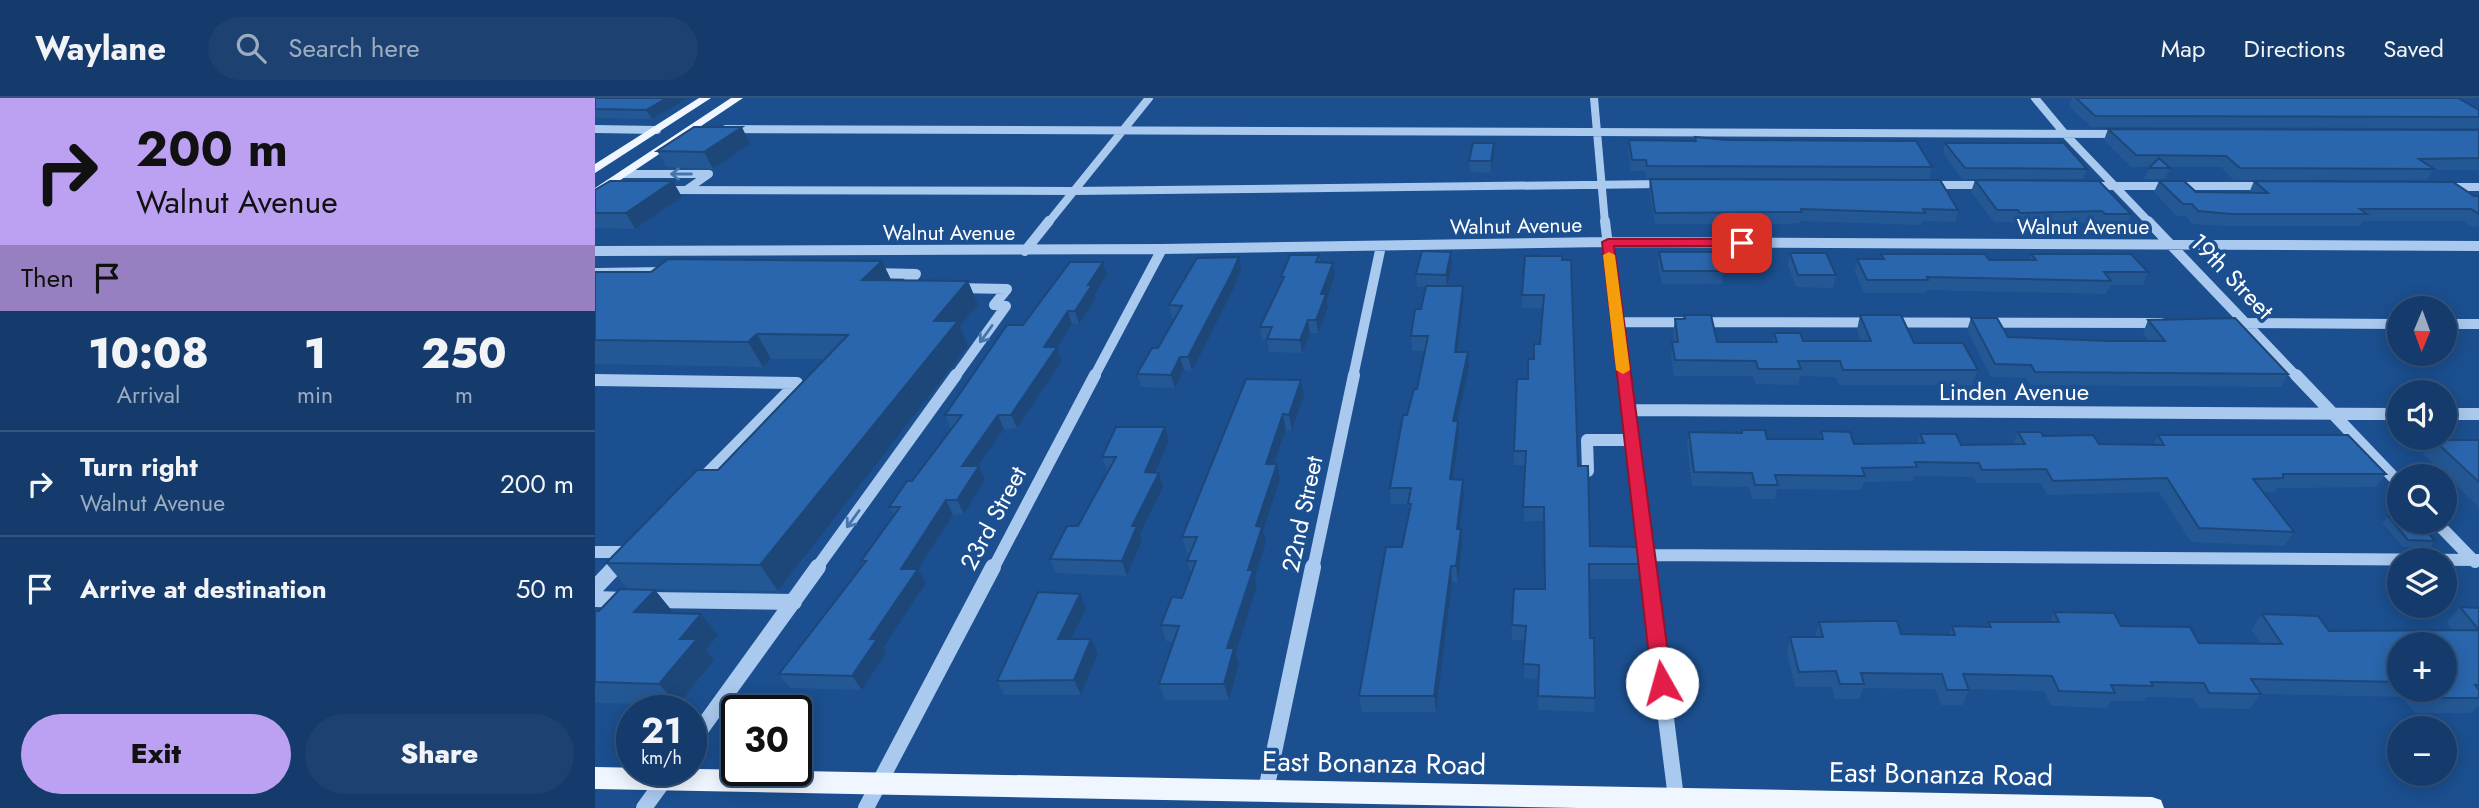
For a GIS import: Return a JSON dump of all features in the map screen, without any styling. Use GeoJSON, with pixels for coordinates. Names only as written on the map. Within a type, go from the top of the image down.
{"type":"FeatureCollection","features":[{"type":"Feature","properties":{"kind":"main road"},"geometry":{"type":"LineString","coordinates":[[595,169],[706,98]]}},
{"type":"Feature","properties":{"kind":"main road"},"geometry":{"type":"LineString","coordinates":[[598,191],[738,98]]}},
{"type":"Feature","properties":{"kind":"main road","name":"East Bonanza Road"},"geometry":{"type":"LineString","coordinates":[[707,775],[879,782],[2152,808]]}},
{"type":"Feature","properties":{"kind":"main road","name":"East Bonanza Road"},"geometry":{"type":"LineString","coordinates":[[595,778],[616,777]]}},
{"type":"Feature","properties":{"kind":"street"},"geometry":{"type":"LineString","coordinates":[[1025,251],[1149,98]]}},
{"type":"Feature","properties":{"kind":"street"},"geometry":{"type":"LineString","coordinates":[[1594,98],[1600,184],[1676,798]]}},
{"type":"Feature","properties":{"kind":"street","name":"19th Street"},"geometry":{"type":"LineString","coordinates":[[2035,98],[2065,134],[2387,470]]}},
{"type":"Feature","properties":{"kind":"street"},"geometry":{"type":"LineString","coordinates":[[595,129],[657,130]]}},
{"type":"Feature","properties":{"kind":"street"},"geometry":{"type":"LineString","coordinates":[[691,129],[707,129]]}},
{"type":"Feature","properties":{"kind":"street"},"geometry":{"type":"LineString","coordinates":[[720,130],[2134,134]]}},
{"type":"Feature","properties":{"kind":"street"},"geometry":{"type":"LineString","coordinates":[[624,174],[709,174],[686,190]]}},
{"type":"Feature","properties":{"kind":"street"},"geometry":{"type":"LineString","coordinates":[[646,190],[1072,191],[1670,184]]}},
{"type":"Feature","properties":{"kind":"street"},"geometry":{"type":"LineString","coordinates":[[1920,185],[2003,185]]}},
{"type":"Feature","properties":{"kind":"street"},"geometry":{"type":"LineString","coordinates":[[2073,186],[2277,186]]}},
{"type":"Feature","properties":{"kind":"street"},"geometry":{"type":"LineString","coordinates":[[2438,187],[2479,187]]}},
{"type":"Feature","properties":{"kind":"street"},"geometry":{"type":"LineString","coordinates":[[598,191],[619,190]]}},
{"type":"Feature","properties":{"kind":"street","name":"Walnut Avenue"},"geometry":{"type":"LineString","coordinates":[[595,251],[1025,251],[1608,242],[2479,246]]}},
{"type":"Feature","properties":{"kind":"street","name":"22nd Street"},"geometry":{"type":"LineString","coordinates":[[1266,790],[1381,246]]}},
{"type":"Feature","properties":{"kind":"street","name":"23rd Street"},"geometry":{"type":"LineString","coordinates":[[866,808],[1161,249]]}},
{"type":"Feature","properties":{"kind":"street"},"geometry":{"type":"LineString","coordinates":[[595,273],[680,272]]}},
{"type":"Feature","properties":{"kind":"street"},"geometry":{"type":"LineString","coordinates":[[860,273],[916,274],[904,287],[917,288]]}},
{"type":"Feature","properties":{"kind":"street"},"geometry":{"type":"LineString","coordinates":[[707,721],[1006,306],[994,305],[1007,289],[943,288]]}},
{"type":"Feature","properties":{"kind":"street"},"geometry":{"type":"LineString","coordinates":[[1617,322],[2176,323]]}},
{"type":"Feature","properties":{"kind":"street"},"geometry":{"type":"LineString","coordinates":[[2218,323],[2387,324]]}},
{"type":"Feature","properties":{"kind":"street"},"geometry":{"type":"LineString","coordinates":[[2457,324],[2479,324]]}},
{"type":"Feature","properties":{"kind":"street"},"geometry":{"type":"LineString","coordinates":[[595,380],[797,383],[695,486]]}},
{"type":"Feature","properties":{"kind":"street","name":"Linden Avenue"},"geometry":{"type":"LineString","coordinates":[[1628,410],[2387,414]]}},
{"type":"Feature","properties":{"kind":"street"},"geometry":{"type":"LineString","coordinates":[[2457,414],[2479,414]]}},
{"type":"Feature","properties":{"kind":"street"},"geometry":{"type":"LineString","coordinates":[[1588,471],[1587,440],[1632,440]]}},
{"type":"Feature","properties":{"kind":"street"},"geometry":{"type":"LineString","coordinates":[[2448,534],[2477,562]]}},
{"type":"Feature","properties":{"kind":"street"},"geometry":{"type":"LineString","coordinates":[[595,552],[634,548],[595,588]]}},
{"type":"Feature","properties":{"kind":"street"},"geometry":{"type":"LineString","coordinates":[[1646,555],[2477,562]]}},
{"type":"Feature","properties":{"kind":"street"},"geometry":{"type":"LineString","coordinates":[[643,808],[659,786]]}},
{"type":"Feature","properties":{"kind":"lane"},"geometry":{"type":"LineString","coordinates":[[595,599],[794,602]]}},
{"type":"Feature","properties":{"kind":"building"},"geometry":{"type":"Polygon","coordinates":[[[595,98],[667,98],[646,110],[595,109],[595,98]]]}},
{"type":"Feature","properties":{"kind":"building"},"geometry":{"type":"Polygon","coordinates":[[[2076,98],[2458,98],[2479,110],[2479,117],[2095,116],[2076,98]]]}},
{"type":"Feature","properties":{"kind":"building"},"geometry":{"type":"Polygon","coordinates":[[[694,127],[742,127],[704,152],[657,151],[694,127]]]}},
{"type":"Feature","properties":{"kind":"building"},"geometry":{"type":"Polygon","coordinates":[[[2108,129],[2479,130],[2479,158],[2419,159],[2434,169],[2240,168],[2226,156],[2136,155],[2108,129]]]}},
{"type":"Feature","properties":{"kind":"building"},"geometry":{"type":"Polygon","coordinates":[[[1695,137],[1727,140],[1916,141],[1932,167],[1647,166],[1646,160],[1632,160],[1629,140],[1696,141],[1695,137]]]}},
{"type":"Feature","properties":{"kind":"building"},"geometry":{"type":"Polygon","coordinates":[[[1473,143],[1494,143],[1491,161],[1469,161],[1473,143]]]}},
{"type":"Feature","properties":{"kind":"building"},"geometry":{"type":"Polygon","coordinates":[[[1945,143],[2064,143],[2087,169],[1965,168],[1945,143]]]}},
{"type":"Feature","properties":{"kind":"building"},"geometry":{"type":"Polygon","coordinates":[[[2159,158],[2170,168],[2149,168],[2159,158]]]}},
{"type":"Feature","properties":{"kind":"building"},"geometry":{"type":"Polygon","coordinates":[[[1650,179],[1940,180],[1958,210],[1923,209],[1925,213],[1801,209],[1802,212],[1655,213],[1650,179]]]}},
{"type":"Feature","properties":{"kind":"building"},"geometry":{"type":"Polygon","coordinates":[[[1975,180],[2099,181],[2131,214],[2105,214],[2102,211],[2020,213],[2018,210],[1997,210],[1975,180]]]}},
{"type":"Feature","properties":{"kind":"building"},"geometry":{"type":"Polygon","coordinates":[[[610,181],[673,181],[626,213],[595,213],[595,190],[610,181]]]}},
{"type":"Feature","properties":{"kind":"building"},"geometry":{"type":"Polygon","coordinates":[[[2159,181],[2184,181],[2196,192],[2268,193],[2254,181],[2453,182],[2474,196],[2479,196],[2479,214],[2471,209],[2360,209],[2367,214],[2232,214],[2198,211],[2192,204],[2183,204],[2159,181]]]}},
{"type":"Feature","properties":{"kind":"building"},"geometry":{"type":"Polygon","coordinates":[[[1422,251],[1451,252],[1446,275],[1416,274],[1422,251]]]}},
{"type":"Feature","properties":{"kind":"building"},"geometry":{"type":"Polygon","coordinates":[[[1659,252],[1719,252],[1723,271],[1663,271],[1659,252]]]}},
{"type":"Feature","properties":{"kind":"building"},"geometry":{"type":"Polygon","coordinates":[[[1790,253],[1826,253],[1836,275],[1798,275],[1790,253]]]}},
{"type":"Feature","properties":{"kind":"building"},"geometry":{"type":"Polygon","coordinates":[[[1881,254],[1985,254],[1989,260],[2036,260],[2031,254],[2131,254],[2148,272],[2104,272],[2111,281],[1927,277],[1928,280],[1867,280],[1857,259],[1884,259],[1881,254]]]}},
{"type":"Feature","properties":{"kind":"building"},"geometry":{"type":"Polygon","coordinates":[[[1290,255],[1319,255],[1316,262],[1333,263],[1321,294],[1326,294],[1316,320],[1308,320],[1300,340],[1267,339],[1272,327],[1260,327],[1284,277],[1281,277],[1290,255]]]}},
{"type":"Feature","properties":{"kind":"building"},"geometry":{"type":"Polygon","coordinates":[[[1525,256],[1562,256],[1562,260],[1571,260],[1578,466],[1588,466],[1590,546],[1640,547],[1639,564],[1589,564],[1590,638],[1594,638],[1595,698],[1538,696],[1539,665],[1523,664],[1526,626],[1512,625],[1514,589],[1545,589],[1544,507],[1523,507],[1526,451],[1514,451],[1517,379],[1528,379],[1528,359],[1534,359],[1534,344],[1540,344],[1544,295],[1522,295],[1525,256]]]}},
{"type":"Feature","properties":{"kind":"building"},"geometry":{"type":"Polygon","coordinates":[[[1239,257],[1188,357],[1180,357],[1171,375],[1137,374],[1152,348],[1158,348],[1182,306],[1169,305],[1197,258],[1239,257]]]}},
{"type":"Feature","properties":{"kind":"building"},"geometry":{"type":"Polygon","coordinates":[[[668,259],[882,261],[862,280],[968,281],[934,321],[958,321],[760,565],[606,563],[697,470],[718,470],[848,335],[757,334],[748,342],[595,340],[595,272],[651,272],[668,259]]]}},
{"type":"Feature","properties":{"kind":"building"},"geometry":{"type":"Polygon","coordinates":[[[1070,262],[1103,262],[1075,311],[1068,311],[1044,347],[1057,347],[1011,415],[998,415],[962,466],[979,466],[957,500],[946,500],[901,569],[918,569],[870,639],[877,639],[852,676],[779,674],[866,561],[861,561],[900,507],[889,507],[907,481],[912,481],[962,415],[945,415],[1007,325],[1023,325],[1070,262]]]}},
{"type":"Feature","properties":{"kind":"building"},"geometry":{"type":"Polygon","coordinates":[[[1426,286],[1463,286],[1455,352],[1468,352],[1453,421],[1458,421],[1450,479],[1463,480],[1456,566],[1451,566],[1434,696],[1359,696],[1386,547],[1402,547],[1411,504],[1408,504],[1411,488],[1390,488],[1403,415],[1407,415],[1414,389],[1417,389],[1428,336],[1411,336],[1415,309],[1421,309],[1426,286]]]}},
{"type":"Feature","properties":{"kind":"building"},"geometry":{"type":"Polygon","coordinates":[[[1684,315],[1711,315],[1717,342],[1777,342],[1774,333],[1800,333],[1803,341],[1871,341],[1860,315],[1901,315],[1914,343],[1963,343],[1978,370],[1843,370],[1840,361],[1798,361],[1801,369],[1758,369],[1756,361],[1675,360],[1672,342],[1678,342],[1675,319],[1685,319],[1684,315]]]}},
{"type":"Feature","properties":{"kind":"building"},"geometry":{"type":"Polygon","coordinates":[[[1971,318],[1997,318],[2008,337],[2165,341],[2148,320],[2235,318],[2288,374],[2035,372],[2031,365],[1995,364],[1971,318]]]}},
{"type":"Feature","properties":{"kind":"building"},"geometry":{"type":"Polygon","coordinates":[[[1246,379],[1301,380],[1289,415],[1283,414],[1266,464],[1277,464],[1256,526],[1262,527],[1248,570],[1253,570],[1227,648],[1234,648],[1224,684],[1159,684],[1179,626],[1161,625],[1172,597],[1182,598],[1196,561],[1187,561],[1197,537],[1182,537],[1246,379]]]}},
{"type":"Feature","properties":{"kind":"building"},"geometry":{"type":"Polygon","coordinates":[[[1116,427],[1165,427],[1145,472],[1159,473],[1132,526],[1137,526],[1122,561],[1050,559],[1067,526],[1078,526],[1116,457],[1102,457],[1116,427]]]}},
{"type":"Feature","properties":{"kind":"building"},"geometry":{"type":"Polygon","coordinates":[[[1742,430],[1765,430],[1767,439],[1823,439],[1821,431],[1850,432],[1854,444],[1924,443],[1920,434],[1956,434],[1961,445],[2025,444],[2018,432],[2041,432],[2043,436],[2093,435],[2099,444],[2164,445],[2158,435],[2348,435],[2386,474],[2283,474],[2283,478],[2253,479],[2294,532],[2199,528],[2167,478],[2053,481],[2046,469],[1982,470],[1979,463],[1915,462],[1917,467],[1862,468],[1865,476],[1775,475],[1778,485],[1755,485],[1752,473],[1694,472],[1689,432],[1742,433],[1742,430]]]}},
{"type":"Feature","properties":{"kind":"building"},"geometry":{"type":"Polygon","coordinates":[[[2457,440],[2479,440],[2479,482],[2445,450],[2457,450],[2457,440]]]}},
{"type":"Feature","properties":{"kind":"building"},"geometry":{"type":"Polygon","coordinates":[[[2403,534],[2429,534],[2435,541],[2408,540],[2403,534]]]}},
{"type":"Feature","properties":{"kind":"building"},"geometry":{"type":"Polygon","coordinates":[[[620,589],[655,590],[634,612],[701,614],[680,639],[697,639],[659,684],[595,682],[595,611],[599,611],[620,589]]]}},
{"type":"Feature","properties":{"kind":"building"},"geometry":{"type":"Polygon","coordinates":[[[1038,592],[1080,594],[1058,639],[1091,639],[1074,680],[997,681],[1038,592]]]}},
{"type":"Feature","properties":{"kind":"building"},"geometry":{"type":"Polygon","coordinates":[[[2460,607],[2479,608],[2479,630],[2460,607]]]}},
{"type":"Feature","properties":{"kind":"building"},"geometry":{"type":"Polygon","coordinates":[[[2054,612],[2114,613],[2121,626],[2190,627],[2199,643],[2282,644],[2262,614],[2318,616],[2329,631],[2479,630],[2479,685],[2475,685],[2479,690],[2479,698],[2457,698],[2457,632],[2387,632],[2387,682],[2251,679],[2261,694],[2209,693],[2204,683],[2151,682],[2153,686],[2111,685],[2115,693],[2059,691],[2052,676],[1963,674],[1969,690],[1947,690],[1942,674],[1861,673],[1864,684],[1840,684],[1836,671],[1799,672],[1790,637],[1823,637],[1819,622],[1897,621],[1901,634],[1955,635],[1952,626],[1991,627],[1988,622],[2059,622],[2054,612]]]}},
{"type":"Feature","properties":{"kind":"slow traffic"},"geometry":{"type":"LineString","coordinates":[[1609,255],[1623,370]]}},
{"type":"Feature","properties":{"kind":"route"},"geometry":{"type":"LineString","coordinates":[[1662,683],[1608,242],[1742,243]]}}]}
